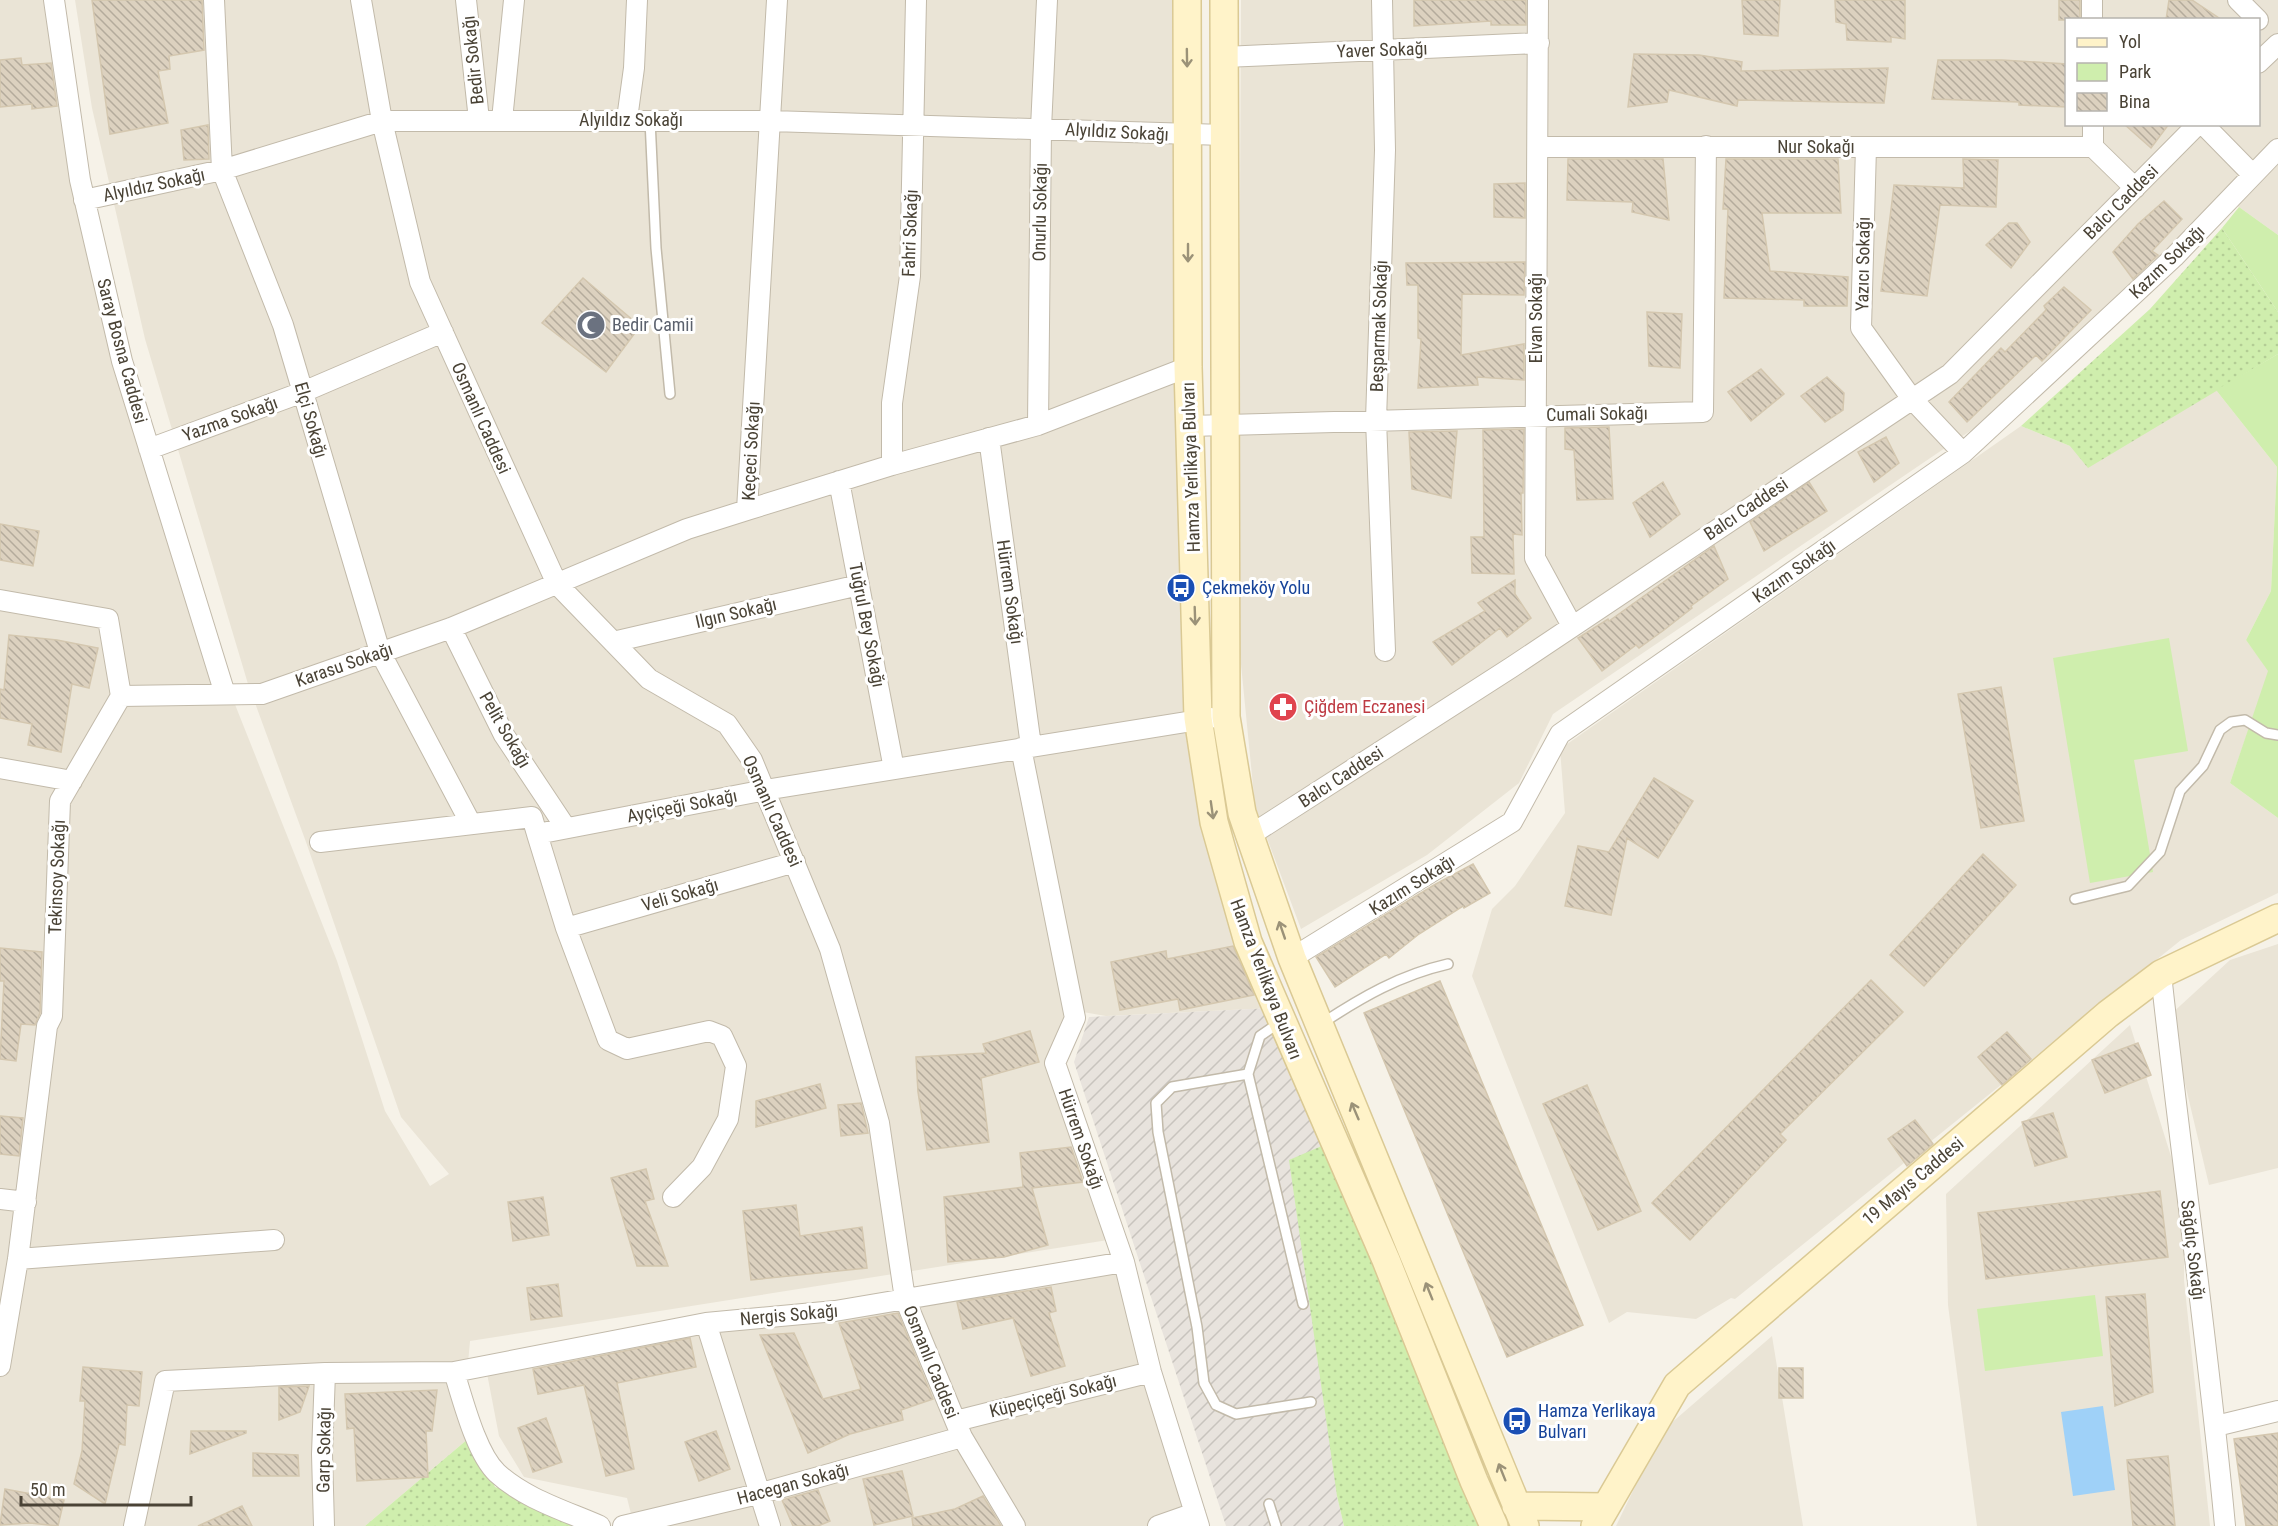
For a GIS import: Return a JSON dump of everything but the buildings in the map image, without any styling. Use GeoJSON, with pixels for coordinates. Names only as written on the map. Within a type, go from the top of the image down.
{"type":"FeatureCollection","features":[{"type":"Feature","properties":{"kind":"main road","name":"Hamza Yerlikaya Bulvarı"},"geometry":{"type":"LineString","coordinates":[[1187,0],[1188,367],[1198,718],[1214,822],[1234,902],[1281,1022],[1386,1260],[1494,1526]]}},
{"type":"Feature","properties":{"kind":"main road","name":"Hamza Yerlikaya Bulvarı"},"geometry":{"type":"LineString","coordinates":[[1224,0],[1227,717],[1242,813],[1292,958],[1521,1516]]}},
{"type":"Feature","properties":{"kind":"main road","name":"19 Mayıs Caddesi"},"geometry":{"type":"LineString","coordinates":[[1600,1516],[1677,1385],[2108,1014],[2161,974],[2278,918]]}},
{"type":"Feature","properties":{"kind":"main road"},"geometry":{"type":"LineString","coordinates":[[1521,1516],[1600,1516]]}},
{"type":"Feature","properties":{"kind":"street","name":"Saray Bosna Caddesi"},"geometry":{"type":"LineString","coordinates":[[54,0],[84,200],[122,361],[225,694]]}},
{"type":"Feature","properties":{"kind":"street","name":"Elçi Sokağı"},"geometry":{"type":"LineString","coordinates":[[214,0],[222,170],[283,326],[380,652],[471,824]]}},
{"type":"Feature","properties":{"kind":"street","name":"Osmanlı Caddesi"},"geometry":{"type":"LineString","coordinates":[[361,0],[382,121],[420,282],[556,584],[649,679],[727,724],[753,760],[830,949],[879,1123],[905,1299],[959,1429],[1015,1526]]}},
{"type":"Feature","properties":{"kind":"street","name":"Bedir Sokağı"},"geometry":{"type":"LineString","coordinates":[[466,0],[479,120]]}},
{"type":"Feature","properties":{"kind":"street"},"geometry":{"type":"LineString","coordinates":[[502,120],[514,0]]}},
{"type":"Feature","properties":{"kind":"street"},"geometry":{"type":"LineString","coordinates":[[627,119],[634,68],[637,0]]}},
{"type":"Feature","properties":{"kind":"street","name":"Keçeci Sokağı"},"geometry":{"type":"LineString","coordinates":[[777,0],[747,510],[892,465],[1038,424],[1188,367]]}},
{"type":"Feature","properties":{"kind":"street","name":"Fahri Sokağı"},"geometry":{"type":"LineString","coordinates":[[892,465],[892,404],[910,276],[916,0]]}},
{"type":"Feature","properties":{"kind":"street","name":"Onurlu Sokağı"},"geometry":{"type":"LineString","coordinates":[[1038,424],[1041,128],[1047,0]]}},
{"type":"Feature","properties":{"kind":"street","name":"Beşparmak Sokağı"},"geometry":{"type":"LineString","coordinates":[[1382,0],[1385,150],[1376,420],[1385,651]]}},
{"type":"Feature","properties":{"kind":"street","name":"Elvan Sokağı"},"geometry":{"type":"LineString","coordinates":[[1538,0],[1535,558],[1572,626]]}},
{"type":"Feature","properties":{"kind":"street"},"geometry":{"type":"LineString","coordinates":[[2092,0],[2092,18]]}},
{"type":"Feature","properties":{"kind":"street"},"geometry":{"type":"LineString","coordinates":[[2238,0],[2256,18]]}},
{"type":"Feature","properties":{"kind":"street"},"geometry":{"type":"LineString","coordinates":[[2260,22],[2278,42],[2260,62]]}},
{"type":"Feature","properties":{"kind":"street","name":"Yaver Sokağı"},"geometry":{"type":"LineString","coordinates":[[1224,57],[1539,43]]}},
{"type":"Feature","properties":{"kind":"street","name":"Alyıldız Sokağı"},"geometry":{"type":"LineString","coordinates":[[84,200],[222,170],[382,121],[627,119],[771,121],[1224,135]]}},
{"type":"Feature","properties":{"kind":"street"},"geometry":{"type":"LineString","coordinates":[[2093,126],[2093,147],[2135,188]]}},
{"type":"Feature","properties":{"kind":"street","name":"Balcı Caddesi"},"geometry":{"type":"LineString","coordinates":[[1249,836],[1572,626],[1950,374],[2196,126]]}},
{"type":"Feature","properties":{"kind":"street"},"geometry":{"type":"LineString","coordinates":[[2205,126],[2253,175]]}},
{"type":"Feature","properties":{"kind":"street","name":"Cumali Sokağı"},"geometry":{"type":"LineString","coordinates":[[1190,426],[1225,427],[1376,420],[1703,412],[1706,146]]}},
{"type":"Feature","properties":{"kind":"street","name":"Nur Sokağı"},"geometry":{"type":"LineString","coordinates":[[1538,147],[2093,147]]}},
{"type":"Feature","properties":{"kind":"street","name":"Yazıcı Sokağı"},"geometry":{"type":"LineString","coordinates":[[1866,147],[1861,328],[1912,399],[1963,453]]}},
{"type":"Feature","properties":{"kind":"street","name":"Kazım Sokağı"},"geometry":{"type":"LineString","coordinates":[[1292,958],[1512,822],[1560,734],[1963,453],[2174,257],[2278,149]]}},
{"type":"Feature","properties":{"kind":"street","name":"Yazma Sokağı"},"geometry":{"type":"LineString","coordinates":[[149,449],[303,392],[442,332]]}},
{"type":"Feature","properties":{"kind":"street","name":"Hürrem Sokağı"},"geometry":{"type":"LineString","coordinates":[[989,438],[1026,747],[1075,1018],[1054,1063],[1124,1262],[1151,1372],[1197,1520]]}},
{"type":"Feature","properties":{"kind":"street","name":"Tuğrul Bey Sokağı"},"geometry":{"type":"LineString","coordinates":[[839,481],[894,769]]}},
{"type":"Feature","properties":{"kind":"street","name":"Karasu Sokağı"},"geometry":{"type":"LineString","coordinates":[[121,696],[262,694],[451,628],[687,529],[747,510]]}},
{"type":"Feature","properties":{"kind":"street","name":"Ilgın Sokağı"},"geometry":{"type":"LineString","coordinates":[[613,642],[859,585]]}},
{"type":"Feature","properties":{"kind":"street"},"geometry":{"type":"LineString","coordinates":[[0,600],[108,619],[121,696]]}},
{"type":"Feature","properties":{"kind":"street","name":"Pelit Sokağı"},"geometry":{"type":"LineString","coordinates":[[451,628],[504,735],[566,828]]}},
{"type":"Feature","properties":{"kind":"street","name":"Tekinsoy Sokağı"},"geometry":{"type":"LineString","coordinates":[[0,1366],[26,1202],[47,1026],[52,1016],[60,801],[121,696]]}},
{"type":"Feature","properties":{"kind":"street","name":"Ayçiçeği Sokağı"},"geometry":{"type":"LineString","coordinates":[[537,834],[765,790],[1198,718],[1227,717]]}},
{"type":"Feature","properties":{"kind":"street"},"geometry":{"type":"LineString","coordinates":[[0,768],[72,781]]}},
{"type":"Feature","properties":{"kind":"street"},"geometry":{"type":"LineString","coordinates":[[320,842],[532,817],[566,928],[608,1040],[627,1049],[708,1031],[722,1036],[736,1066],[728,1119],[702,1167],[673,1197]]}},
{"type":"Feature","properties":{"kind":"street","name":"Veli Sokağı"},"geometry":{"type":"LineString","coordinates":[[566,928],[795,862]]}},
{"type":"Feature","properties":{"kind":"street","name":"Sağdıç Sokağı"},"geometry":{"type":"LineString","coordinates":[[2161,974],[2182,1167],[2216,1426],[2225,1526]]}},
{"type":"Feature","properties":{"kind":"street"},"geometry":{"type":"LineString","coordinates":[[0,1199],[26,1202]]}},
{"type":"Feature","properties":{"kind":"street"},"geometry":{"type":"LineString","coordinates":[[18,1259],[274,1240]]}},
{"type":"Feature","properties":{"kind":"street","name":"Nergis Sokağı"},"geometry":{"type":"LineString","coordinates":[[134,1526],[165,1381],[325,1373],[454,1372],[706,1323],[835,1311],[1124,1262]]}},
{"type":"Feature","properties":{"kind":"street"},"geometry":{"type":"LineString","coordinates":[[706,1323],[758,1494],[770,1526]]}},
{"type":"Feature","properties":{"kind":"street"},"geometry":{"type":"LineString","coordinates":[[454,1372],[473,1433],[496,1472],[526,1493],[600,1526]]}},
{"type":"Feature","properties":{"kind":"street","name":"Küpeçiçeği Sokağı"},"geometry":{"type":"LineString","coordinates":[[959,1429],[1151,1372]]}},
{"type":"Feature","properties":{"kind":"street","name":"Garp Sokağı"},"geometry":{"type":"LineString","coordinates":[[324,1526],[322,1454],[325,1373]]}},
{"type":"Feature","properties":{"kind":"street"},"geometry":{"type":"LineString","coordinates":[[2216,1426],[2278,1411]]}},
{"type":"Feature","properties":{"kind":"street","name":"Hacegan Sokağı"},"geometry":{"type":"LineString","coordinates":[[623,1526],[758,1494],[959,1429]]}},
{"type":"Feature","properties":{"kind":"street"},"geometry":{"type":"LineString","coordinates":[[1158,1526],[1197,1520]]}},
{"type":"Feature","properties":{"kind":"lane"},"geometry":{"type":"LineString","coordinates":[[650,120],[656,248],[670,394]]}},
{"type":"Feature","properties":{"kind":"lane"},"geometry":{"type":"LineString","coordinates":[[2075,899],[2128,886],[2160,852],[2180,791],[2203,766],[2220,730],[2231,722],[2245,720],[2266,733],[2278,735]]}},
{"type":"Feature","properties":{"kind":"lane"},"geometry":{"type":"LineString","coordinates":[[1319,1025],[1351,1004],[1415,971],[1448,964]]}},
{"type":"Feature","properties":{"kind":"lane"},"geometry":{"type":"LineString","coordinates":[[1281,1022],[1260,1036],[1248,1074],[1303,1304]]}},
{"type":"Feature","properties":{"kind":"lane"},"geometry":{"type":"LineString","coordinates":[[1248,1074],[1172,1087],[1156,1103],[1158,1132],[1197,1327],[1204,1383],[1216,1405],[1236,1414],[1311,1402]]}},
{"type":"Feature","properties":{"kind":"lane"},"geometry":{"type":"LineString","coordinates":[[1269,1504],[1276,1526]]}},
{"type":"Feature","properties":{"kind":"shaded area"},"geometry":{"type":"Polygon","coordinates":[[[0,0],[50,0],[97,255],[169,500],[236,707],[337,961],[385,1111],[430,1186],[449,1174],[401,1117],[306,842],[248,684],[145,339],[92,108],[75,0],[1179,0],[1189,691],[1272,1008],[1106,1016],[1077,1011],[1058,1047],[1108,1240],[470,1341],[467,1374],[475,1433],[365,1526],[0,1526],[0,0]]]}},
{"type":"Feature","properties":{"kind":"shaded area"},"geometry":{"type":"Polygon","coordinates":[[[1241,0],[2278,0],[2278,235],[2225,197],[2001,410],[1553,714],[1519,783],[1427,855],[1301,929],[1255,806],[1238,634],[1241,0]]]}},
{"type":"Feature","properties":{"kind":"shaded area"},"geometry":{"type":"Polygon","coordinates":[[[2216,390],[2277,467],[2271,591],[2246,640],[2269,671],[2230,783],[2278,818],[2278,893],[2181,940],[1735,1299],[1731,1298],[1696,1319],[1627,1312],[1609,1323],[1472,976],[1492,909],[1515,886],[1565,813],[1560,749],[2021,426],[2070,446],[2162,421],[2216,390]]]}},
{"type":"Feature","properties":{"kind":"shaded area"},"geometry":{"type":"Polygon","coordinates":[[[2278,944],[2278,1168],[2209,1185],[2169,1016],[2230,960],[2278,944]]]}},
{"type":"Feature","properties":{"kind":"shaded area"},"geometry":{"type":"Polygon","coordinates":[[[1272,1008],[1324,1145],[1337,1496],[1344,1526],[1226,1526],[1074,1062],[1089,1017],[1272,1008]]]}},
{"type":"Feature","properties":{"kind":"shaded area"},"geometry":{"type":"Polygon","coordinates":[[[2130,1025],[2184,1198],[2184,1280],[2210,1526],[1977,1526],[1948,1305],[1946,1194],[2130,1025]]]}},
{"type":"Feature","properties":{"kind":"shaded area"},"geometry":{"type":"Polygon","coordinates":[[[1114,1253],[1203,1526],[634,1526],[627,1498],[524,1477],[499,1436],[485,1363],[1114,1253]]]}},
{"type":"Feature","properties":{"kind":"shaded area"},"geometry":{"type":"Polygon","coordinates":[[[1772,1336],[1803,1526],[1616,1526],[1662,1431],[1772,1336]]]}},
{"type":"Feature","properties":{"kind":"green space"},"geometry":{"type":"Polygon","coordinates":[[[2239,207],[2278,235],[2278,312],[2222,228],[2239,207]]]}},
{"type":"Feature","properties":{"kind":"green space"},"geometry":{"type":"Polygon","coordinates":[[[2222,228],[2278,312],[2278,354],[2088,468],[2070,446],[2021,426],[2150,309],[2222,228]]]}},
{"type":"Feature","properties":{"kind":"green space"},"geometry":{"type":"Polygon","coordinates":[[[2278,354],[2278,818],[2230,783],[2268,671],[2246,640],[2271,591],[2277,467],[2216,390],[2278,354]]]}},
{"type":"Feature","properties":{"kind":"green space"},"geometry":{"type":"Polygon","coordinates":[[[2169,638],[2188,751],[2134,760],[2153,872],[2090,883],[2053,658],[2169,638]]]}},
{"type":"Feature","properties":{"kind":"green space"},"geometry":{"type":"Polygon","coordinates":[[[1324,1145],[1479,1526],[1344,1526],[1337,1496],[1289,1160],[1324,1145]]]}},
{"type":"Feature","properties":{"kind":"green space"},"geometry":{"type":"Polygon","coordinates":[[[2095,1295],[2103,1356],[1985,1371],[1977,1309],[2095,1295]]]}},
{"type":"Feature","properties":{"kind":"green space"},"geometry":{"type":"Polygon","coordinates":[[[475,1433],[495,1487],[599,1521],[600,1526],[365,1526],[475,1433]]]}},
{"type":"Feature","properties":{"kind":"water"},"geometry":{"type":"Polygon","coordinates":[[[2103,1406],[2115,1490],[2073,1496],[2061,1412],[2103,1406]]]}},
{"type":"Feature","properties":{"kind":"place","name":"Bedir Camii"},"geometry":{"type":"Point","coordinates":[591,325]}},
{"type":"Feature","properties":{"kind":"place","name":"Çekmeköy Yolu"},"geometry":{"type":"Point","coordinates":[1181,588]}},
{"type":"Feature","properties":{"kind":"place","name":"Çiğdem Eczanesi"},"geometry":{"type":"Point","coordinates":[1283,707]}},
{"type":"Feature","properties":{"kind":"place","name":"Hamza Yerlikaya Bulvarı"},"geometry":{"type":"Point","coordinates":[1517,1421]}}]}
